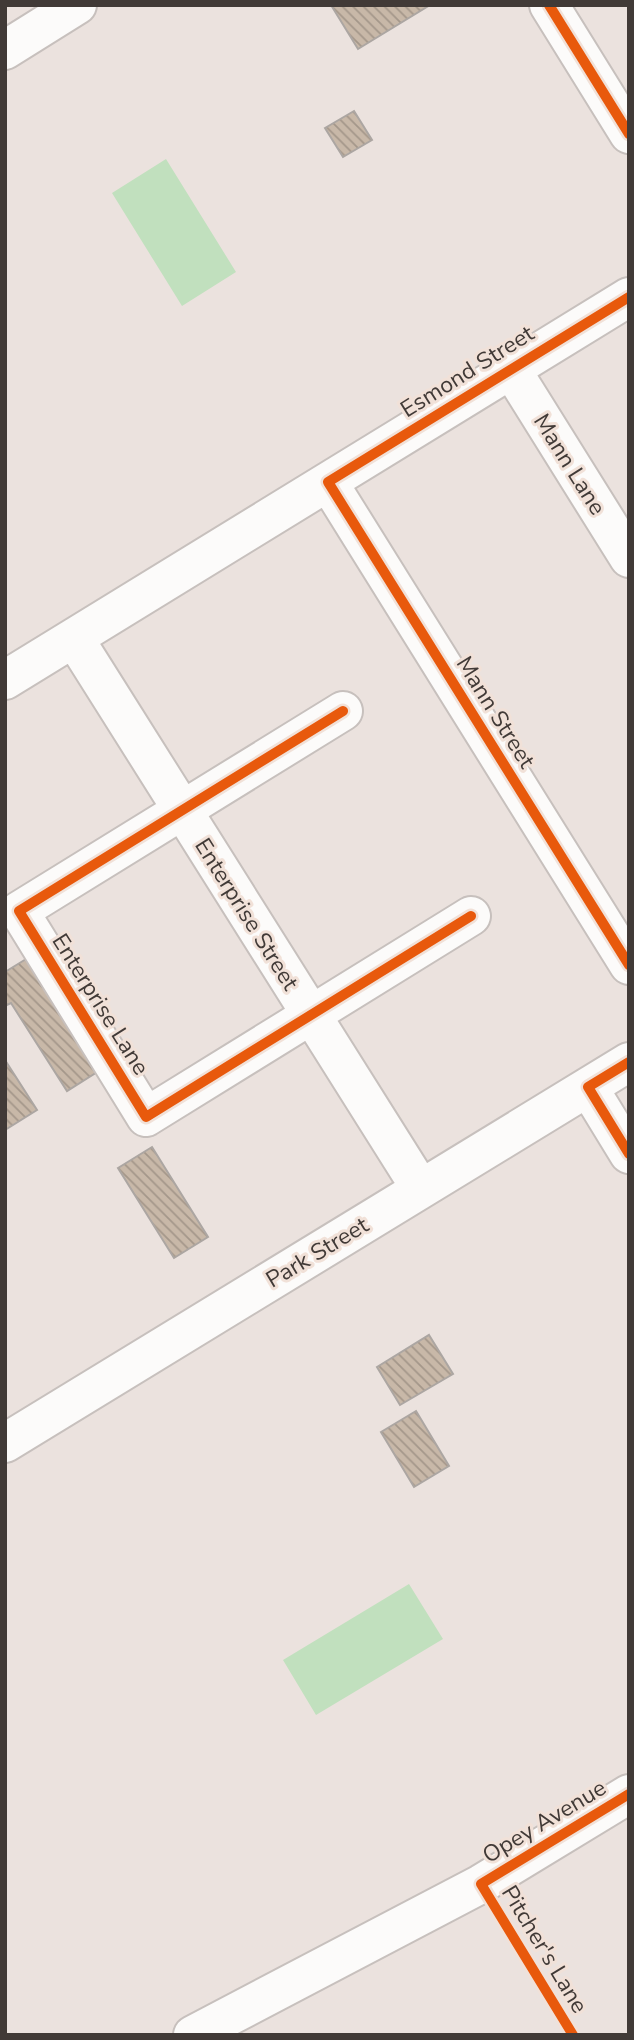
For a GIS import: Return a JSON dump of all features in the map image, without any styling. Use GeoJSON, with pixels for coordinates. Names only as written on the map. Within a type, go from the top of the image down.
{"type":"FeatureCollection","features":[{"type":"Feature","properties":{"kind":"street"},"geometry":{"type":"LineString","coordinates":[[5,50],[77,5]]}},
{"type":"Feature","properties":{"kind":"street"},"geometry":{"type":"LineString","coordinates":[[549,5],[629,134]]}},
{"type":"Feature","properties":{"kind":"street","name":"Esmond Street"},"geometry":{"type":"LineString","coordinates":[[5,680],[629,297]]}},
{"type":"Feature","properties":{"kind":"street","name":"Mann Lane"},"geometry":{"type":"LineString","coordinates":[[511,369],[629,558]]}},
{"type":"Feature","properties":{"kind":"street","name":"Mann Street"},"geometry":{"type":"LineString","coordinates":[[328,482],[629,965]]}},
{"type":"Feature","properties":{"kind":"street","name":"Enterprise Street"},"geometry":{"type":"LineString","coordinates":[[74,638],[421,1189]]}},
{"type":"Feature","properties":{"kind":"street","name":"Enterprise Lane"},"geometry":{"type":"LineString","coordinates":[[343,711],[19,911],[146,1117],[471,916]]}},
{"type":"Feature","properties":{"kind":"street","name":"Park Street"},"geometry":{"type":"LineString","coordinates":[[5,1443],[629,1062]]}},
{"type":"Feature","properties":{"kind":"street"},"geometry":{"type":"LineString","coordinates":[[588,1087],[629,1154]]}},
{"type":"Feature","properties":{"kind":"street","name":"Opey Avenue"},"geometry":{"type":"LineString","coordinates":[[193,2035],[481,1884],[629,1794]]}},
{"type":"Feature","properties":{"kind":"green space"},"geometry":{"type":"Polygon","coordinates":[[[166,159],[236,272],[182,306],[112,193],[166,159]]]}},
{"type":"Feature","properties":{"kind":"green space"},"geometry":{"type":"Polygon","coordinates":[[[409,1584],[443,1639],[316,1715],[283,1660],[409,1584]]]}},
{"type":"Feature","properties":{"kind":"building"},"geometry":{"type":"Polygon","coordinates":[[[331,5],[430,5],[358,49],[331,5]]]}},
{"type":"Feature","properties":{"kind":"building"},"geometry":{"type":"Polygon","coordinates":[[[354,111],[372,140],[343,157],[325,128],[354,111]]]}},
{"type":"Feature","properties":{"kind":"building"},"geometry":{"type":"Polygon","coordinates":[[[31,956],[102,1069],[67,1091],[11,1003],[5,1006],[5,972],[31,956]]]}},
{"type":"Feature","properties":{"kind":"building"},"geometry":{"type":"Polygon","coordinates":[[[5,1060],[37,1110],[5,1130],[5,1060]]]}},
{"type":"Feature","properties":{"kind":"building"},"geometry":{"type":"Polygon","coordinates":[[[152,1147],[208,1237],[174,1258],[118,1168],[152,1147]]]}},
{"type":"Feature","properties":{"kind":"building"},"geometry":{"type":"Polygon","coordinates":[[[429,1335],[453,1374],[400,1405],[377,1367],[429,1335]]]}},
{"type":"Feature","properties":{"kind":"building"},"geometry":{"type":"Polygon","coordinates":[[[416,1411],[449,1466],[414,1487],[381,1432],[416,1411]]]}},
{"type":"Feature","properties":{"kind":"cycle path"},"geometry":{"type":"LineString","coordinates":[[549,5],[629,134]]}},
{"type":"Feature","properties":{"kind":"cycle path"},"geometry":{"type":"LineString","coordinates":[[629,297],[328,482],[629,965]]}},
{"type":"Feature","properties":{"kind":"cycle path"},"geometry":{"type":"LineString","coordinates":[[343,711],[19,911],[146,1117],[471,916]]}},
{"type":"Feature","properties":{"kind":"cycle path"},"geometry":{"type":"LineString","coordinates":[[629,1062],[588,1087],[629,1154]]}},
{"type":"Feature","properties":{"kind":"cycle path","name":"Pitcher's Lane"},"geometry":{"type":"LineString","coordinates":[[573,2035],[481,1884],[629,1794]]}}]}
